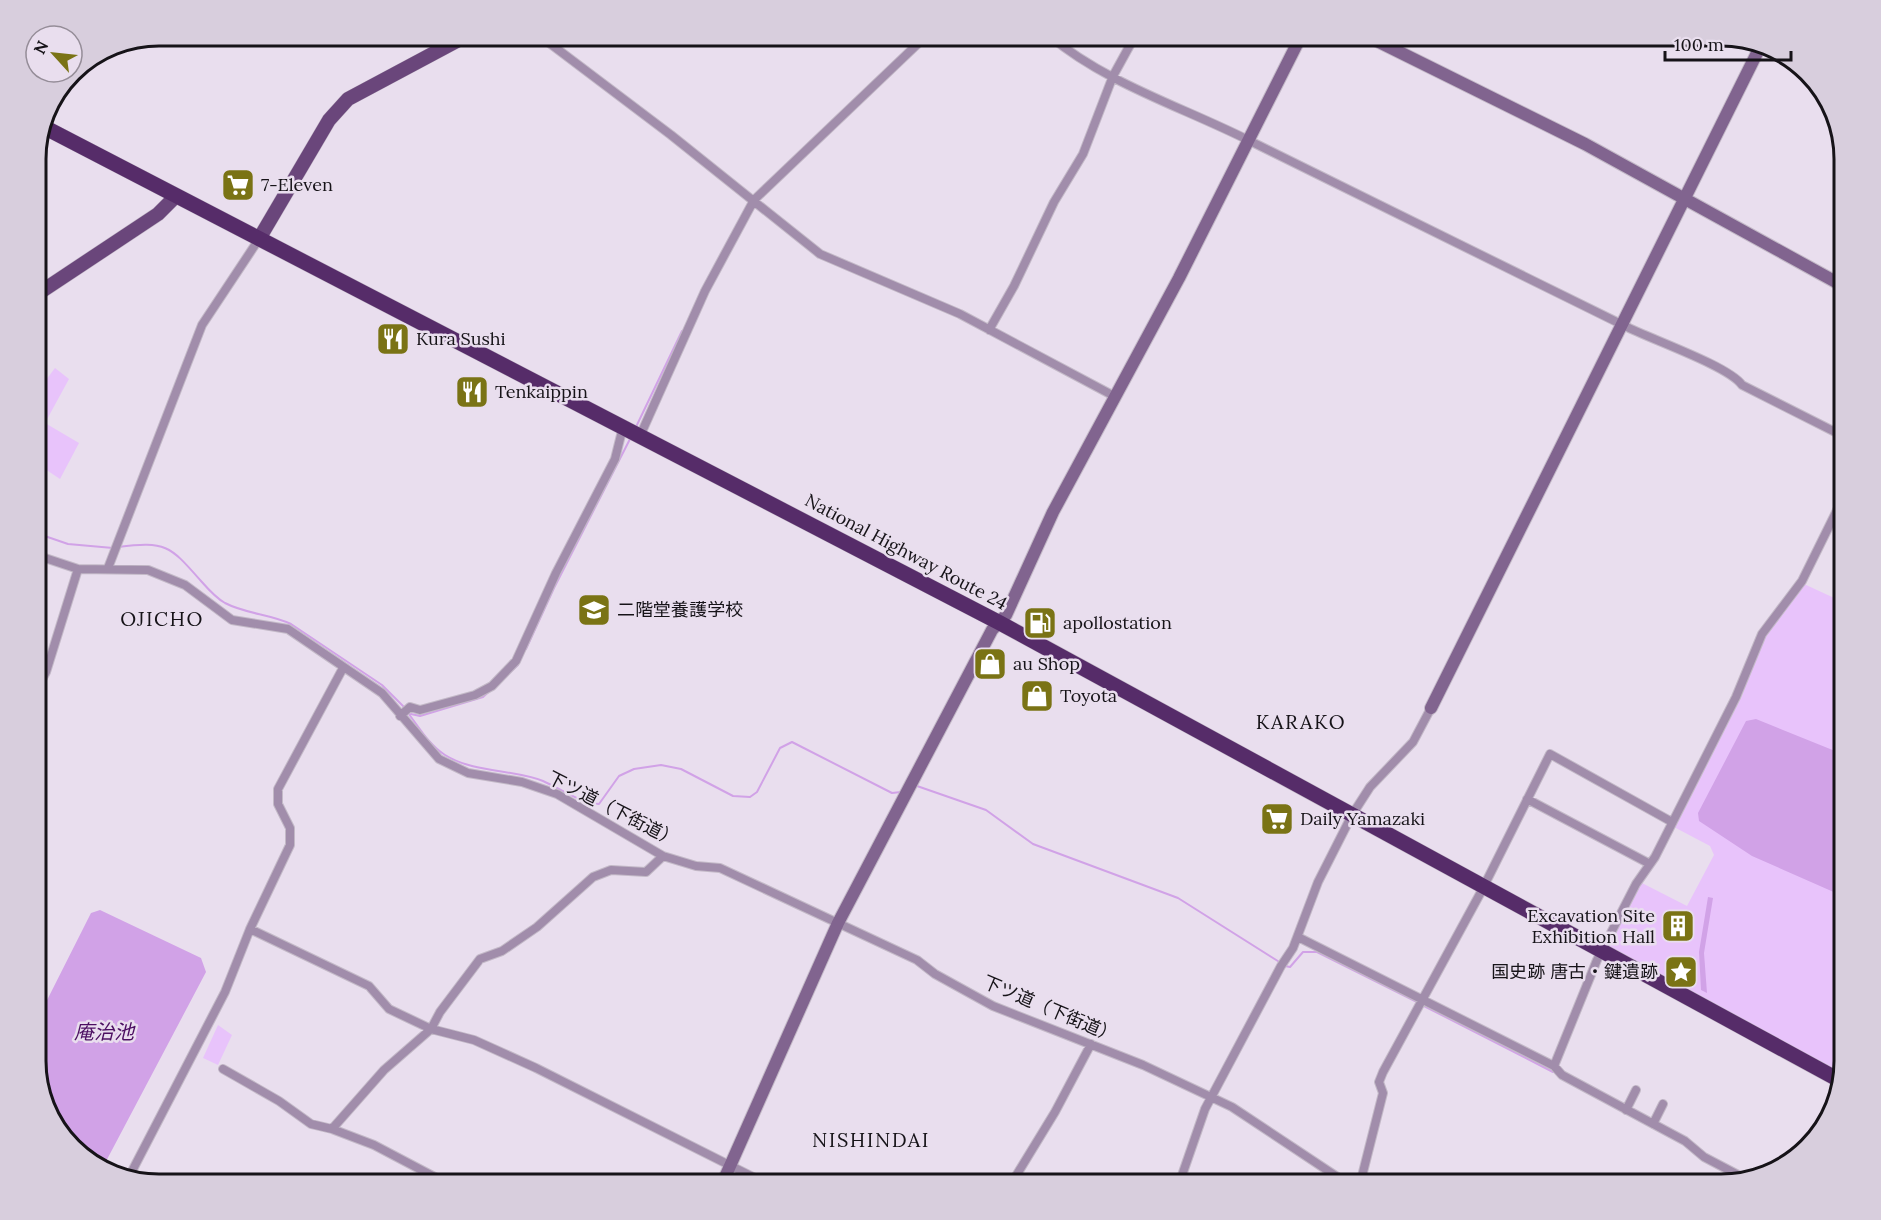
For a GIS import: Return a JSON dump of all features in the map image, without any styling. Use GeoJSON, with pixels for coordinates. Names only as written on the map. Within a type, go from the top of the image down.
{"type":"FeatureCollection","features":[{"type":"Feature","properties":{"kind":"highway","name":"National Highway Route 24"},"geometry":{"type":"LineString","coordinates":[[50,130],[1000,623],[1833,1077]]}},
{"type":"Feature","properties":{"kind":"main road"},"geometry":{"type":"LineString","coordinates":[[259,239],[329,120],[348,99],[447,46]]}},
{"type":"Feature","properties":{"kind":"main road"},"geometry":{"type":"LineString","coordinates":[[47,288],[159,214],[176,196]]}},
{"type":"Feature","properties":{"kind":"street"},"geometry":{"type":"LineString","coordinates":[[553,46],[828,259],[944,307],[1114,396]]}},
{"type":"Feature","properties":{"kind":"street"},"geometry":{"type":"LineString","coordinates":[[640,436],[705,291],[754,200],[916,46]]}},
{"type":"Feature","properties":{"kind":"street"},"geometry":{"type":"LineString","coordinates":[[1062,46],[1078,59],[1249,140],[1624,326],[1706,363],[1738,379],[1742,385],[1834,431]]}},
{"type":"Feature","properties":{"kind":"street"},"geometry":{"type":"LineString","coordinates":[[989,330],[1014,286],[1054,202],[1083,154],[1113,76],[1130,46]]}},
{"type":"Feature","properties":{"kind":"street"},"geometry":{"type":"LineString","coordinates":[[727,1174],[838,923],[992,630],[1011,607],[1053,512],[1164,307],[1296,46]]}},
{"type":"Feature","properties":{"kind":"street"},"geometry":{"type":"LineString","coordinates":[[1386,46],[1585,144],[1684,196],[1834,281]]}},
{"type":"Feature","properties":{"kind":"street"},"geometry":{"type":"LineString","coordinates":[[1183,1174],[1211,1097],[1298,937],[1318,882],[1352,815],[1370,787],[1413,742],[1624,326],[1684,196],[1758,52]]}},
{"type":"Feature","properties":{"kind":"street"},"geometry":{"type":"LineString","coordinates":[[108,568],[202,325],[259,239]]}},
{"type":"Feature","properties":{"kind":"street"},"geometry":{"type":"LineString","coordinates":[[400,716],[410,707],[420,710],[475,695],[492,686],[516,661],[556,573],[615,459],[624,427]]}},
{"type":"Feature","properties":{"kind":"street"},"geometry":{"type":"LineString","coordinates":[[1554,1066],[1602,952],[1636,884],[1650,864],[1672,822],[1744,679],[1762,634],[1802,581],[1834,516]]}},
{"type":"Feature","properties":{"kind":"street","name":"下ツ道（下街道）"},"geometry":{"type":"LineString","coordinates":[[47,558],[78,568],[148,570],[171,577],[185,585],[232,620],[288,629],[318,647],[343,668],[382,693],[439,759],[468,773],[522,782],[557,794],[663,856],[696,866],[720,868],[917,960],[935,974],[993,1006],[1091,1044],[1232,1107],[1333,1174]]}},
{"type":"Feature","properties":{"kind":"street"},"geometry":{"type":"LineString","coordinates":[[47,669],[78,568]]}},
{"type":"Feature","properties":{"kind":"street"},"geometry":{"type":"LineString","coordinates":[[132,1171],[220,1003],[250,929],[291,845],[290,828],[278,804],[278,789],[343,668]]}},
{"type":"Feature","properties":{"kind":"street"},"geometry":{"type":"LineString","coordinates":[[1363,1174],[1383,1093],[1379,1082],[1550,754],[1672,822]]}},
{"type":"Feature","properties":{"kind":"street"},"geometry":{"type":"LineString","coordinates":[[1527,799],[1650,864]]}},
{"type":"Feature","properties":{"kind":"street"},"geometry":{"type":"LineString","coordinates":[[332,1129],[384,1070],[431,1029],[440,1012],[480,959],[502,951],[537,927],[593,877],[610,870],[646,872],[663,856]]}},
{"type":"Feature","properties":{"kind":"street"},"geometry":{"type":"LineString","coordinates":[[250,929],[369,987],[389,1009],[431,1029],[474,1040],[505,1054],[748,1174]]}},
{"type":"Feature","properties":{"kind":"street"},"geometry":{"type":"LineString","coordinates":[[1298,937],[1419,1004],[1554,1066],[1562,1075],[1653,1124],[1735,1173]]}},
{"type":"Feature","properties":{"kind":"street"},"geometry":{"type":"LineString","coordinates":[[1017,1174],[1055,1112],[1091,1044]]}},
{"type":"Feature","properties":{"kind":"street"},"geometry":{"type":"LineString","coordinates":[[223,1069],[279,1101],[311,1124],[332,1129],[374,1145],[429,1174]]}},
{"type":"Feature","properties":{"kind":"street"},"geometry":{"type":"LineString","coordinates":[[1626,1110],[1636,1090]]}},
{"type":"Feature","properties":{"kind":"street"},"geometry":{"type":"LineString","coordinates":[[1653,1124],[1663,1104]]}},
{"type":"Feature","properties":{"kind":"shaded area"},"geometry":{"type":"Polygon","coordinates":[[[55,368],[69,379],[47,419],[47,379],[55,368]]]}},
{"type":"Feature","properties":{"kind":"shaded area"},"geometry":{"type":"Polygon","coordinates":[[[47,424],[79,443],[60,479],[47,470],[47,424]]]}},
{"type":"Feature","properties":{"kind":"shaded area"},"geometry":{"type":"Polygon","coordinates":[[[1804,584],[1834,598],[1834,1069],[1609,947],[1640,882],[1687,906],[1714,855],[1710,846],[1674,827],[1742,696],[1764,635],[1804,584]]]}},
{"type":"Feature","properties":{"kind":"shaded area"},"geometry":{"type":"Polygon","coordinates":[[[218,1025],[232,1035],[218,1065],[203,1058],[218,1025]]]}},
{"type":"Feature","properties":{"kind":"water"},"geometry":{"type":"Polygon","coordinates":[[[1756,719],[1834,751],[1834,892],[1752,856],[1699,821],[1698,813],[1746,721],[1756,719]]]}},
{"type":"Feature","properties":{"kind":"water"},"geometry":{"type":"Polygon","coordinates":[[[1708,897],[1713,898],[1704,953],[1707,993],[1701,990],[1699,952],[1708,897]]]}},
{"type":"Feature","properties":{"kind":"water","name":"庵治池"},"geometry":{"type":"Polygon","coordinates":[[[100,910],[201,958],[206,972],[106,1161],[80,1140],[62,1117],[52,1097],[47,1068],[47,1000],[91,913],[100,910]]]}},
{"type":"Feature","properties":{"kind":"waterway"},"geometry":{"type":"LineString","coordinates":[[635,429],[682,331]]}},
{"type":"Feature","properties":{"kind":"waterway"},"geometry":{"type":"LineString","coordinates":[[526,649],[554,588],[630,439]]}},
{"type":"Feature","properties":{"kind":"waterway"},"geometry":{"type":"LineString","coordinates":[[47,537],[68,544],[113,548]]}},
{"type":"Feature","properties":{"kind":"waterway"},"geometry":{"type":"LineString","coordinates":[[118,547],[158,546],[174,553],[222,601],[241,610],[291,624],[382,685],[405,708]]}},
{"type":"Feature","properties":{"kind":"waterway"},"geometry":{"type":"LineString","coordinates":[[411,714],[420,716],[483,697],[518,665]]}},
{"type":"Feature","properties":{"kind":"waterway"},"geometry":{"type":"LineString","coordinates":[[408,713],[434,746],[456,761],[531,777],[592,803],[599,804],[619,776],[634,769],[661,765],[681,769],[733,796],[750,797],[757,792],[780,748],[792,742],[892,793],[901,792]]}},
{"type":"Feature","properties":{"kind":"waterway"},"geometry":{"type":"LineString","coordinates":[[917,786],[986,810],[1033,844],[1178,898],[1281,963]]}},
{"type":"Feature","properties":{"kind":"waterway"},"geometry":{"type":"LineString","coordinates":[[1285,966],[1290,967],[1303,952],[1317,952],[1417,1002]]}},
{"type":"Feature","properties":{"kind":"waterway"},"geometry":{"type":"LineString","coordinates":[[1422,1005],[1553,1072]]}},
{"type":"Feature","properties":{"kind":"place","name":"7-Eleven"},"geometry":{"type":"Point","coordinates":[238,185]}},
{"type":"Feature","properties":{"kind":"place","name":"Kura Sushi"},"geometry":{"type":"Point","coordinates":[393,339]}},
{"type":"Feature","properties":{"kind":"place","name":"Tenkaippin"},"geometry":{"type":"Point","coordinates":[472,392]}},
{"type":"Feature","properties":{"kind":"place","name":"二階堂養護学校"},"geometry":{"type":"Point","coordinates":[594,610]}},
{"type":"Feature","properties":{"kind":"place","name":"apollostation"},"geometry":{"type":"Point","coordinates":[1040,623]}},
{"type":"Feature","properties":{"kind":"place","name":"au Shop"},"geometry":{"type":"Point","coordinates":[990,664]}},
{"type":"Feature","properties":{"kind":"place","name":"Toyota"},"geometry":{"type":"Point","coordinates":[1037,696]}},
{"type":"Feature","properties":{"kind":"place","name":"Daily Yamazaki"},"geometry":{"type":"Point","coordinates":[1277,819]}},
{"type":"Feature","properties":{"kind":"place","name":"Excavation Site Exhibition Hall"},"geometry":{"type":"Point","coordinates":[1678,926]}},
{"type":"Feature","properties":{"kind":"place","name":"国史跡 唐古・鍵遺跡"},"geometry":{"type":"Point","coordinates":[1681,972]}},
{"type":"Feature","properties":{"kind":"district","name":"OJICHO"},"geometry":{"type":"Point","coordinates":[162,619]}},
{"type":"Feature","properties":{"kind":"district","name":"KARAKO"},"geometry":{"type":"Point","coordinates":[1301,722]}},
{"type":"Feature","properties":{"kind":"district","name":"NISHINDAI"},"geometry":{"type":"Point","coordinates":[871,1140]}}]}
